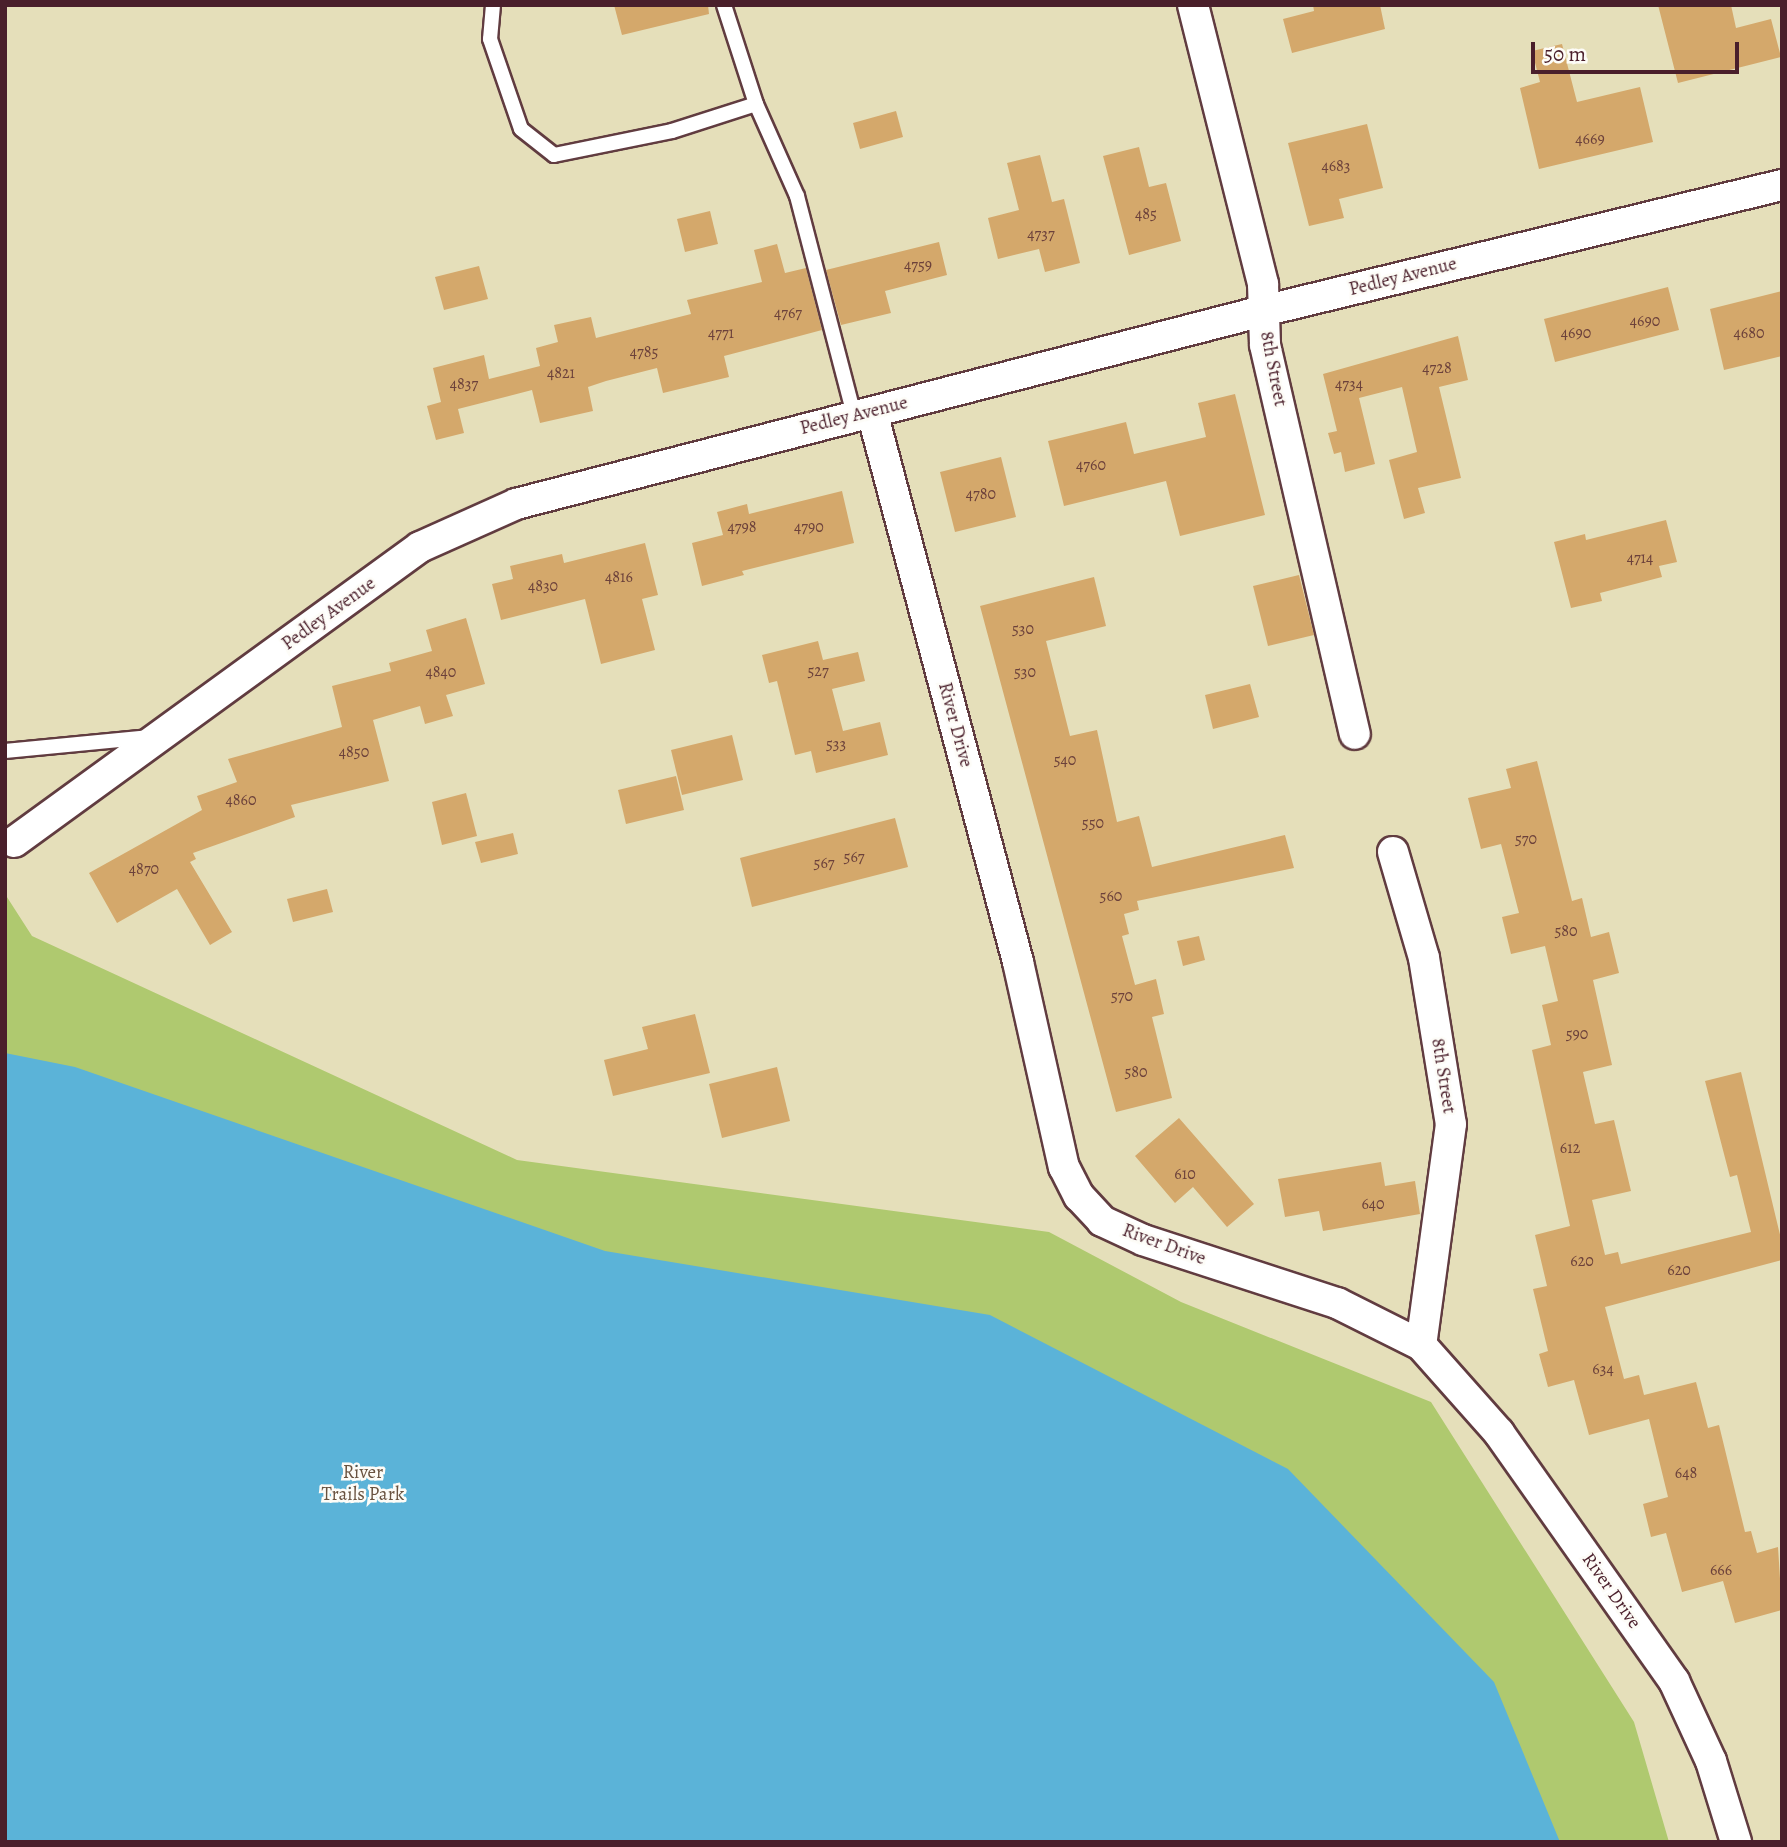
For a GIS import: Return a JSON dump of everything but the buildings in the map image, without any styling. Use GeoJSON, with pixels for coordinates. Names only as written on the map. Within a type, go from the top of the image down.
{"type":"FeatureCollection","features":[{"type":"Feature","properties":{"kind":"street","name":"8th Street"},"geometry":{"type":"LineString","coordinates":[[1193,5],[1263,284],[1265,345],[1355,734]]}},
{"type":"Feature","properties":{"kind":"street","name":"Pedley Avenue"},"geometry":{"type":"LineString","coordinates":[[14,842],[420,547],[516,504],[1263,311],[1782,185]]}},
{"type":"Feature","properties":{"kind":"street","name":"River Drive"},"geometry":{"type":"LineString","coordinates":[[863,414],[1018,962],[1064,1167],[1079,1196],[1102,1221],[1143,1240],[1337,1303],[1421,1345],[1499,1433],[1674,1681],[1711,1761],[1736,1842]]}},
{"type":"Feature","properties":{"kind":"street","name":"8th Street"},"geometry":{"type":"LineString","coordinates":[[1393,852],[1424,958],[1451,1124],[1421,1345]]}},
{"type":"Feature","properties":{"kind":"lane"},"geometry":{"type":"LineString","coordinates":[[493,5],[490,39],[521,129],[554,155],[672,131],[756,104]]}},
{"type":"Feature","properties":{"kind":"lane"},"geometry":{"type":"LineString","coordinates":[[724,5],[756,104],[797,196],[863,414]]}},
{"type":"Feature","properties":{"kind":"lane"},"geometry":{"type":"LineString","coordinates":[[5,751],[113,737],[162,737]]}},
{"type":"Feature","properties":{"kind":"green space","name":"River Trails Park"},"geometry":{"type":"Polygon","coordinates":[[[5,894],[32,936],[517,1160],[1049,1232],[1181,1302],[1431,1402],[1634,1722],[1669,1842],[5,1842],[5,894]]]}},
{"type":"Feature","properties":{"kind":"water","name":"River Trails Park"},"geometry":{"type":"Polygon","coordinates":[[[5,1053],[75,1067],[605,1251],[990,1315],[1288,1469],[1494,1682],[1560,1842],[5,1842],[5,1053]]]}}]}
